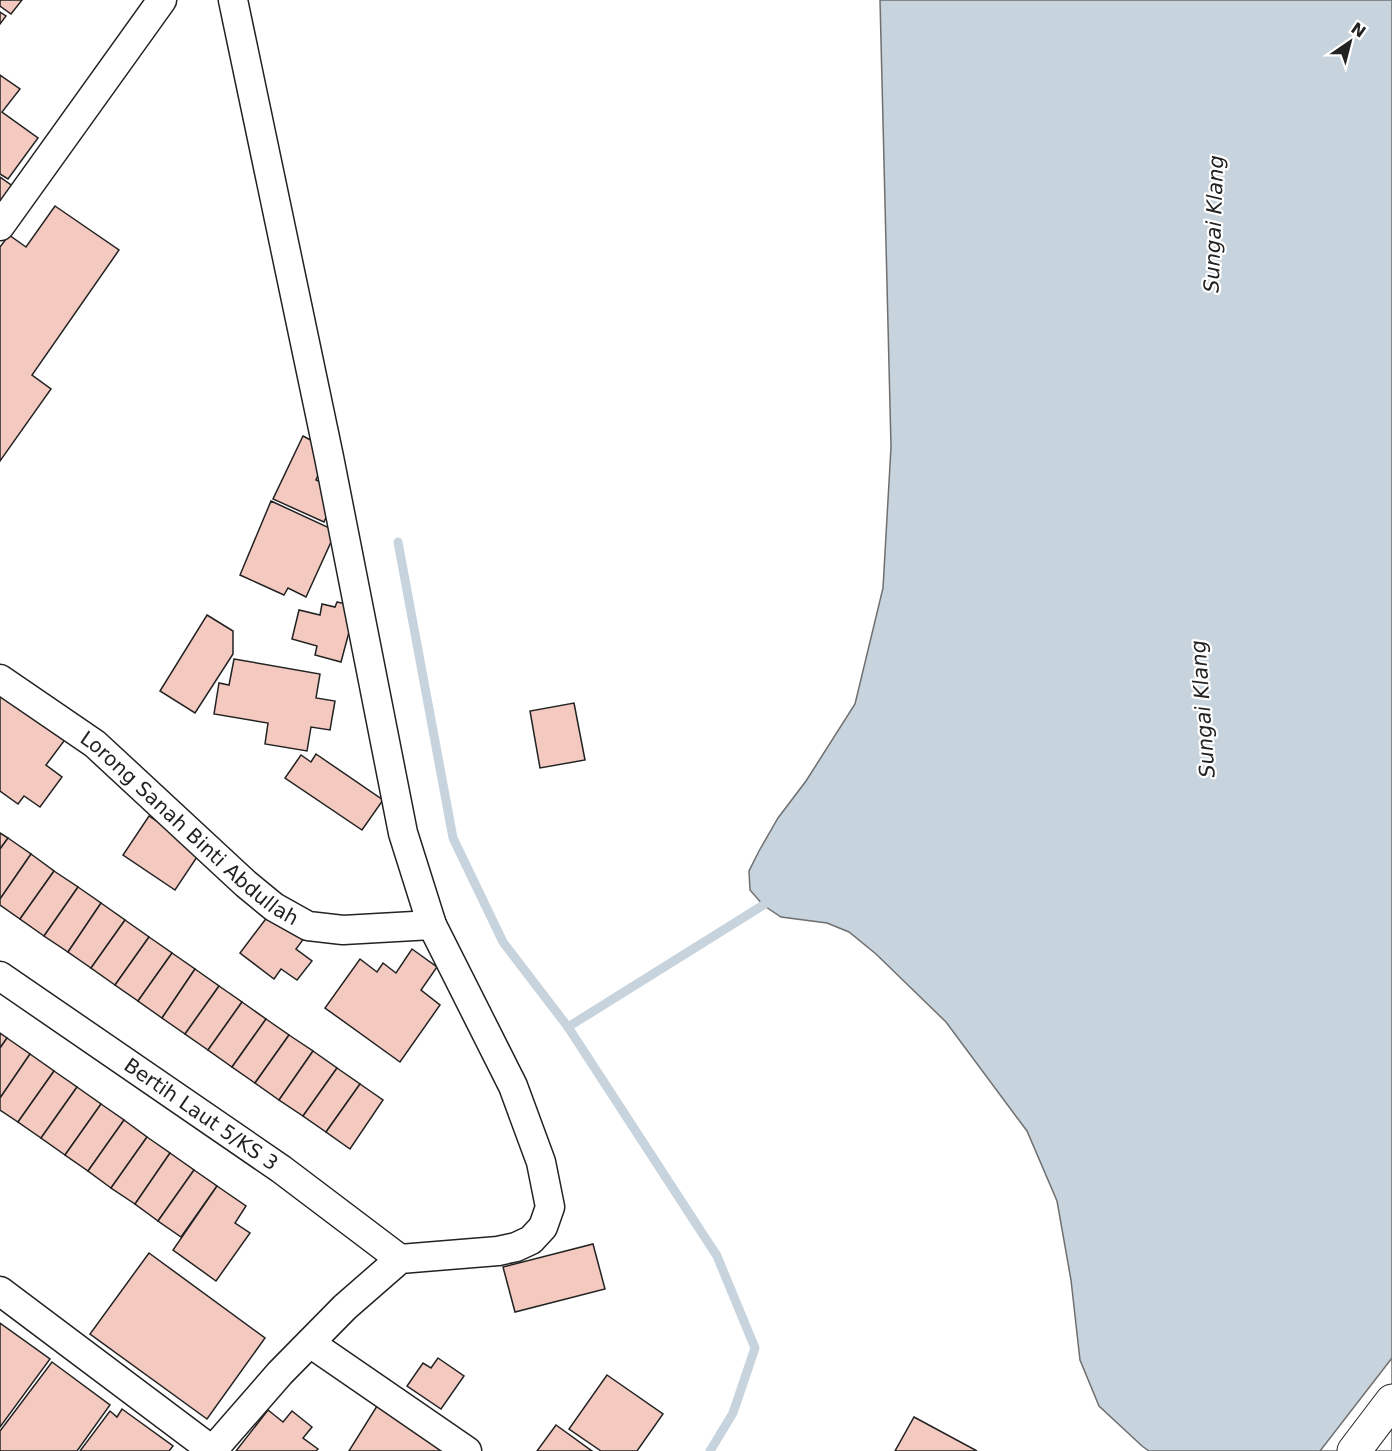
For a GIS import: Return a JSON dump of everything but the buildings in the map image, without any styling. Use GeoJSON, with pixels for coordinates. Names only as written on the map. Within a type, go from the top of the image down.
{"type":"FeatureCollection","features":[{"type":"Feature","properties":{"kind":"main road"},"geometry":{"type":"LineString","coordinates":[[1354,1451],[1392,1401]]}},
{"type":"Feature","properties":{"kind":"street"},"geometry":{"type":"LineString","coordinates":[[0,226],[162,0]]}},
{"type":"Feature","properties":{"kind":"street"},"geometry":{"type":"LineString","coordinates":[[0,1291],[212,1451],[280,1373],[345,1306],[400,1259],[498,1251],[516,1247],[531,1240],[543,1227],[550,1207],[541,1162],[513,1086],[432,925],[403,833],[329,457],[233,0]]}},
{"type":"Feature","properties":{"kind":"street","name":"Lorong Sanah Binti Abdullah"},"geometry":{"type":"LineString","coordinates":[[0,679],[95,744],[246,884],[274,907],[308,926],[343,930],[432,925]]}},
{"type":"Feature","properties":{"kind":"street","name":"Bertih Laut 5/KS 3"},"geometry":{"type":"LineString","coordinates":[[0,975],[281,1169],[400,1259]]}},
{"type":"Feature","properties":{"kind":"street"},"geometry":{"type":"LineString","coordinates":[[310,1343],[467,1451]]}},
{"type":"Feature","properties":{"kind":"water","name":"Sungai Klang"},"geometry":{"type":"Polygon","coordinates":[[[880,0],[1392,0],[1392,1451],[1149,1451],[1142,1446],[1099,1406],[1080,1360],[1071,1280],[1057,1201],[1027,1131],[946,1022],[876,954],[849,932],[827,923],[781,917],[763,905],[750,890],[749,871],[759,851],[778,818],[806,781],[855,704],[883,588],[891,447],[880,0]]]}},
{"type":"Feature","properties":{"kind":"pier"},"geometry":{"type":"Polygon","coordinates":[[[1392,1358],[1392,1451],[1320,1451],[1392,1358]]]}},
{"type":"Feature","properties":{"kind":"waterway"},"geometry":{"type":"LineString","coordinates":[[398,542],[453,838],[503,942],[568,1027]]}},
{"type":"Feature","properties":{"kind":"waterway"},"geometry":{"type":"LineString","coordinates":[[710,1451],[733,1413],[755,1348],[717,1256],[568,1027],[773,899]]}}]}
